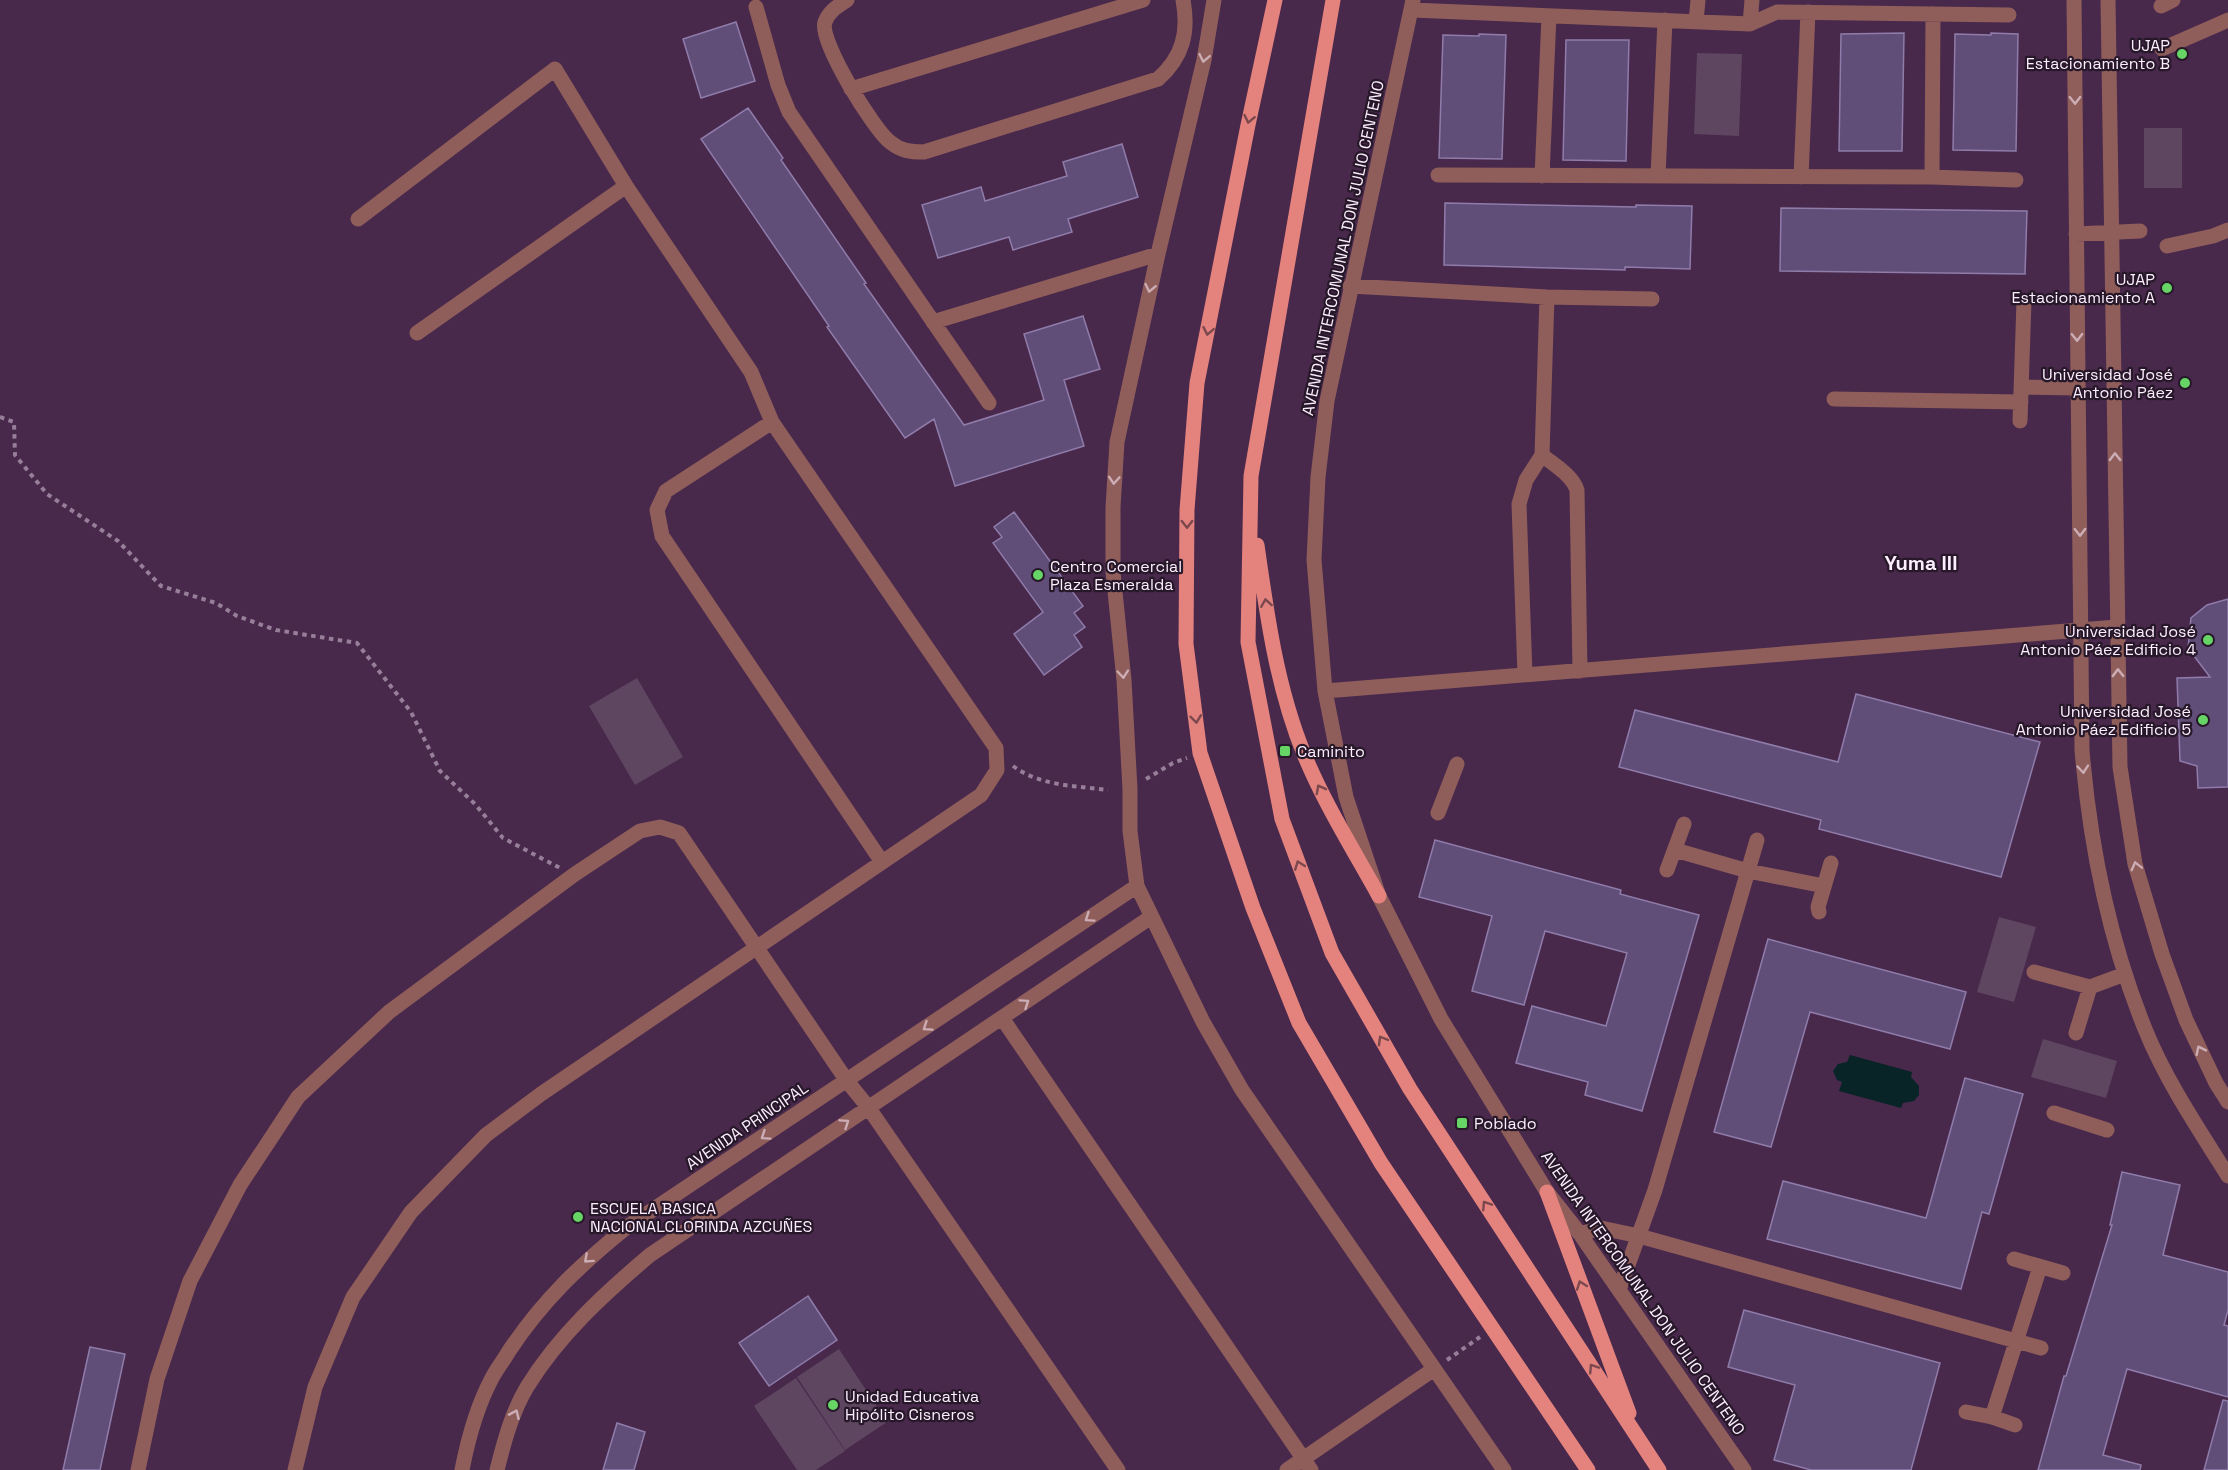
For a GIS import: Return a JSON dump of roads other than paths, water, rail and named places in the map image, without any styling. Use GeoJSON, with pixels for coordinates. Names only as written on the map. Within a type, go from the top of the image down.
{"type":"FeatureCollection","features":[{"type":"Feature","properties":{"kind":"main road"},"geometry":{"type":"LineString","coordinates":[[1275,0],[1197,383],[1187,510],[1186,644],[1200,753],[1253,908],[1299,1023],[1382,1163],[1588,1470]]}},
{"type":"Feature","properties":{"kind":"main road"},"geometry":{"type":"LineString","coordinates":[[1333,0],[1251,476],[1248,642],[1282,819],[1332,953],[1410,1089],[1659,1470]]}},
{"type":"Feature","properties":{"kind":"main road"},"geometry":{"type":"LineString","coordinates":[[1251,495],[1274,652],[1288,708],[1317,783],[1379,896]]}},
{"type":"Feature","properties":{"kind":"main road"},"geometry":{"type":"LineString","coordinates":[[1547,1192],[1638,1438]]}},
{"type":"Feature","properties":{"kind":"street"},"geometry":{"type":"LineString","coordinates":[[847,0],[832,10],[824,24],[826,40],[851,89],[888,141],[905,152],[924,152],[1158,79],[1172,67],[1184,42],[1186,18],[1183,0]]}},
{"type":"Feature","properties":{"kind":"street"},"geometry":{"type":"LineString","coordinates":[[851,89],[1143,0]]}},
{"type":"Feature","properties":{"kind":"street"},"geometry":{"type":"LineString","coordinates":[[1214,0],[1204,60],[1117,442],[1113,507],[1113,572],[1124,680],[1130,831],[1137,886],[1203,1022],[1242,1090],[1504,1470]]}},
{"type":"Feature","properties":{"kind":"street"},"geometry":{"type":"LineString","coordinates":[[1696,22],[1698,0]]}},
{"type":"Feature","properties":{"kind":"street"},"geometry":{"type":"LineString","coordinates":[[1750,24],[1752,0]]}},
{"type":"Feature","properties":{"kind":"street"},"geometry":{"type":"LineString","coordinates":[[2074,0],[2082,750],[2086,806],[2099,882],[2125,974],[2146,1030],[2180,1099],[2228,1176]]}},
{"type":"Feature","properties":{"kind":"street"},"geometry":{"type":"LineString","coordinates":[[2108,0],[2120,767],[2135,864],[2162,954],[2186,1020],[2216,1083],[2228,1102]]}},
{"type":"Feature","properties":{"kind":"street"},"geometry":{"type":"LineString","coordinates":[[1413,5],[1549,16],[1750,24],[1777,12],[2009,15]]}},
{"type":"Feature","properties":{"kind":"street","name":"AVENIDA INTERCOMUNAL DON JULIO CENTENO"},"geometry":{"type":"LineString","coordinates":[[1413,5],[1327,400],[1318,477],[1314,560],[1325,691],[1346,797],[1379,896],[1441,1019],[1547,1192],[1580,1234],[1744,1470]]}},
{"type":"Feature","properties":{"kind":"street"},"geometry":{"type":"LineString","coordinates":[[756,7],[778,85],[789,112],[989,403]]}},
{"type":"Feature","properties":{"kind":"street"},"geometry":{"type":"LineString","coordinates":[[1801,177],[1808,12]]}},
{"type":"Feature","properties":{"kind":"street"},"geometry":{"type":"LineString","coordinates":[[1932,177],[1933,14]]}},
{"type":"Feature","properties":{"kind":"street"},"geometry":{"type":"LineString","coordinates":[[1542,176],[1549,16]]}},
{"type":"Feature","properties":{"kind":"street"},"geometry":{"type":"LineString","coordinates":[[1658,176],[1665,20]]}},
{"type":"Feature","properties":{"kind":"street"},"geometry":{"type":"LineString","coordinates":[[2162,49],[2228,20]]}},
{"type":"Feature","properties":{"kind":"street"},"geometry":{"type":"LineString","coordinates":[[295,1470],[315,1387],[352,1297],[411,1212],[486,1135],[541,1094],[981,795],[997,770],[996,748],[772,422],[751,372],[626,186],[555,69],[358,219]]}},
{"type":"Feature","properties":{"kind":"street"},"geometry":{"type":"LineString","coordinates":[[1438,175],[1932,177],[2016,180]]}},
{"type":"Feature","properties":{"kind":"street"},"geometry":{"type":"LineString","coordinates":[[417,333],[626,186]]}},
{"type":"Feature","properties":{"kind":"street"},"geometry":{"type":"LineString","coordinates":[[2167,246],[2213,236],[2228,230]]}},
{"type":"Feature","properties":{"kind":"street"},"geometry":{"type":"LineString","coordinates":[[2076,234],[2140,231]]}},
{"type":"Feature","properties":{"kind":"street"},"geometry":{"type":"LineString","coordinates":[[933,322],[1158,254]]}},
{"type":"Feature","properties":{"kind":"street"},"geometry":{"type":"LineString","coordinates":[[1350,286],[1547,297],[1652,299]]}},
{"type":"Feature","properties":{"kind":"street"},"geometry":{"type":"LineString","coordinates":[[1525,675],[1519,504],[1526,480],[1542,455],[1547,297]]}},
{"type":"Feature","properties":{"kind":"street"},"geometry":{"type":"LineString","coordinates":[[2020,421],[2024,301]]}},
{"type":"Feature","properties":{"kind":"street"},"geometry":{"type":"LineString","coordinates":[[1834,399],[2021,394],[2078,388]]}},
{"type":"Feature","properties":{"kind":"street"},"geometry":{"type":"LineString","coordinates":[[772,422],[666,490],[657,510],[662,536],[882,862]]}},
{"type":"Feature","properties":{"kind":"street"},"geometry":{"type":"LineString","coordinates":[[1542,455],[1569,478],[1577,490],[1580,671]]}},
{"type":"Feature","properties":{"kind":"street"},"geometry":{"type":"LineString","coordinates":[[1325,691],[2117,627]]}},
{"type":"Feature","properties":{"kind":"street"},"geometry":{"type":"LineString","coordinates":[[1438,813],[1457,764]]}},
{"type":"Feature","properties":{"kind":"street"},"geometry":{"type":"LineString","coordinates":[[1666,870],[1684,824]]}},
{"type":"Feature","properties":{"kind":"street"},"geometry":{"type":"LineString","coordinates":[[138,1470],[157,1379],[190,1281],[240,1185],[298,1096],[389,1012],[575,874],[640,831],[660,827],[679,833],[847,1081],[868,1107],[1118,1470]]}},
{"type":"Feature","properties":{"kind":"street"},"geometry":{"type":"LineString","coordinates":[[1619,1290],[1640,1236],[1757,840]]}},
{"type":"Feature","properties":{"kind":"street"},"geometry":{"type":"LineString","coordinates":[[1675,850],[1748,871],[1824,886]]}},
{"type":"Feature","properties":{"kind":"street"},"geometry":{"type":"LineString","coordinates":[[1819,912],[1818,907],[1831,863]]}},
{"type":"Feature","properties":{"kind":"street","name":"AVENIDA PRINCIPAL"},"geometry":{"type":"LineString","coordinates":[[462,1470],[476,1417],[492,1377],[521,1333],[551,1295],[589,1258],[627,1227],[1137,886]]}},
{"type":"Feature","properties":{"kind":"street"},"geometry":{"type":"LineString","coordinates":[[497,1470],[507,1431],[526,1389],[553,1349],[603,1295],[650,1255],[1151,917]]}},
{"type":"Feature","properties":{"kind":"street"},"geometry":{"type":"LineString","coordinates":[[2034,972],[2090,987],[2125,974]]}},
{"type":"Feature","properties":{"kind":"street"},"geometry":{"type":"LineString","coordinates":[[2076,1033],[2090,987]]}},
{"type":"Feature","properties":{"kind":"street"},"geometry":{"type":"LineString","coordinates":[[1002,1018],[1307,1464]]}},
{"type":"Feature","properties":{"kind":"street"},"geometry":{"type":"LineString","coordinates":[[2054,1113],[2108,1130]]}},
{"type":"Feature","properties":{"kind":"street"},"geometry":{"type":"LineString","coordinates":[[1580,1234],[1601,1228],[1640,1236],[2041,1348]]}},
{"type":"Feature","properties":{"kind":"street"},"geometry":{"type":"LineString","coordinates":[[2014,1259],[2063,1273]]}},
{"type":"Feature","properties":{"kind":"street"},"geometry":{"type":"LineString","coordinates":[[1992,1416],[2040,1267]]}},
{"type":"Feature","properties":{"kind":"street"},"geometry":{"type":"LineString","coordinates":[[1287,1470],[1307,1464],[1434,1369]]}},
{"type":"Feature","properties":{"kind":"street"},"geometry":{"type":"LineString","coordinates":[[1966,1412],[1992,1416],[2015,1425]]}},
{"type":"Feature","properties":{"kind":"place","name":"UJAP Estacionamiento B"},"geometry":{"type":"Point","coordinates":[2182,54]}},
{"type":"Feature","properties":{"kind":"place","name":"UJAP Estacionamiento A"},"geometry":{"type":"Point","coordinates":[2167,288]}},
{"type":"Feature","properties":{"kind":"place","name":"Universidad José Antonio Páez"},"geometry":{"type":"Point","coordinates":[2185,383]}},
{"type":"Feature","properties":{"kind":"place","name":"Centro Comercial Plaza Esmeralda"},"geometry":{"type":"Point","coordinates":[1038,575]}},
{"type":"Feature","properties":{"kind":"place","name":"Universidad José Antonio Páez Edificio 4"},"geometry":{"type":"Point","coordinates":[2208,640]}},
{"type":"Feature","properties":{"kind":"place","name":"Universidad José Antonio Páez Edificio 5"},"geometry":{"type":"Point","coordinates":[2203,720]}},
{"type":"Feature","properties":{"kind":"place","name":"Caminito"},"geometry":{"type":"Point","coordinates":[1285,751]}},
{"type":"Feature","properties":{"kind":"place","name":"Poblado"},"geometry":{"type":"Point","coordinates":[1462,1123]}},
{"type":"Feature","properties":{"kind":"place","name":"ESCUELA BASICA NACIONALCLORINDA AZCUÑES"},"geometry":{"type":"Point","coordinates":[578,1217]}},
{"type":"Feature","properties":{"kind":"place","name":"Unidad Educativa Hipólito Cisneros"},"geometry":{"type":"Point","coordinates":[833,1405]}},
{"type":"Feature","properties":{"kind":"district","name":"Yuma III"},"geometry":{"type":"Point","coordinates":[1921,563]}}]}
